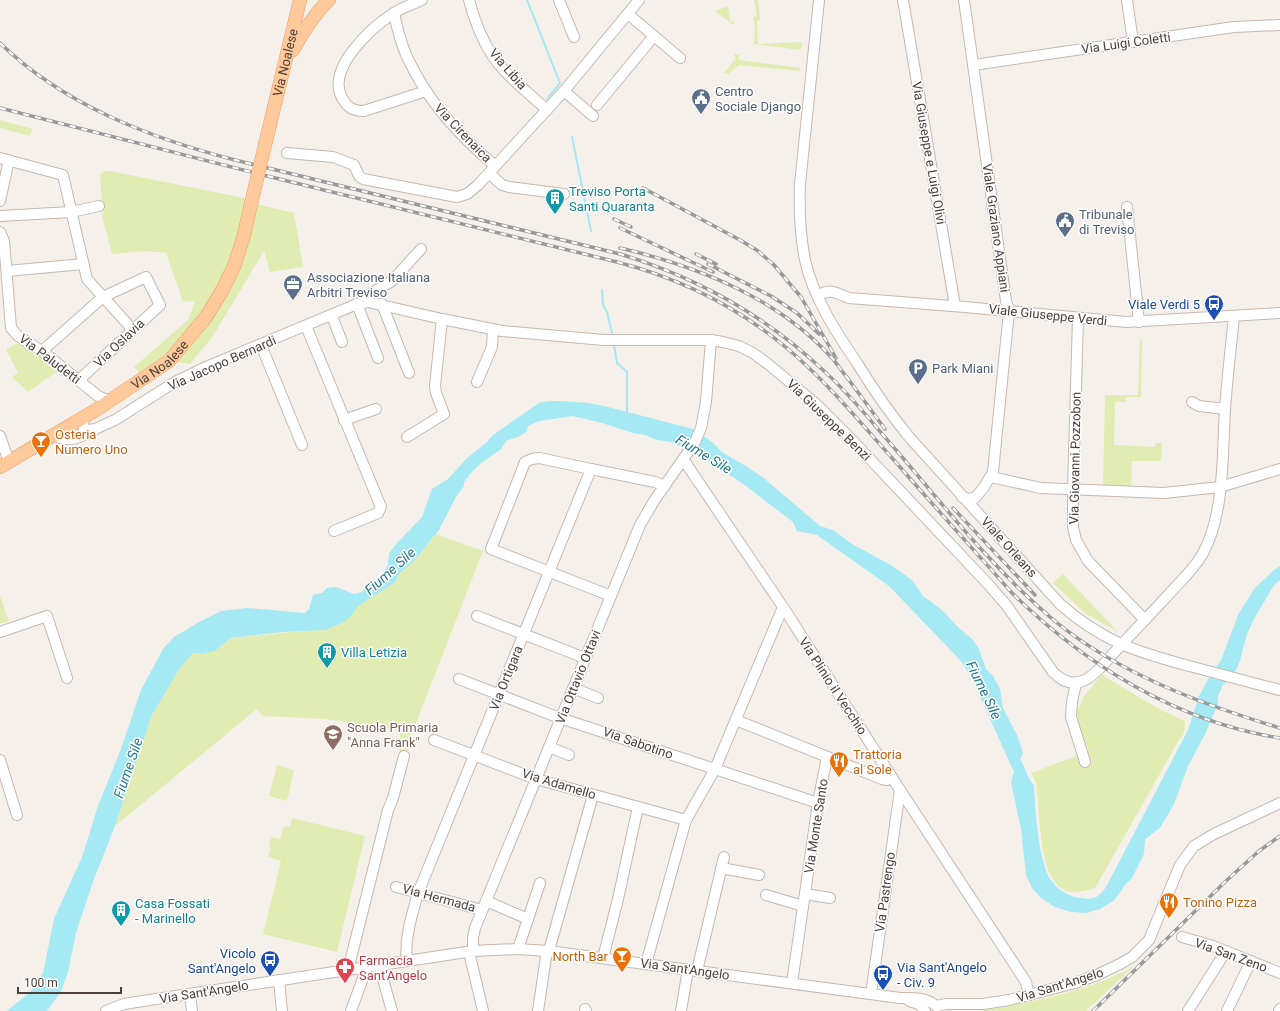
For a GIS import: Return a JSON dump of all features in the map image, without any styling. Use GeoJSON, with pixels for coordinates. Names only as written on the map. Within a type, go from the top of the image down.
{"type":"FeatureCollection","features":[{"type":"Feature","properties":{"kind":"main road"},"geometry":{"type":"LineString","coordinates":[[300,3],[309,11],[314,11],[325,4]]}},
{"type":"Feature","properties":{"kind":"main road","name":"Via Noalese"},"geometry":{"type":"LineString","coordinates":[[4,464],[113,398],[168,361],[206,317],[223,289],[235,264],[244,235],[300,3]]}},
{"type":"Feature","properties":{"kind":"main road"},"geometry":{"type":"LineString","coordinates":[[286,61],[308,24],[325,4]]}},
{"type":"Feature","properties":{"kind":"street"},"geometry":{"type":"LineString","coordinates":[[422,0],[394,13],[377,25],[363,38],[349,57],[340,76],[338,88],[342,98],[350,108],[357,111],[364,111],[426,91]]}},
{"type":"Feature","properties":{"kind":"street","name":"Via Libia"},"geometry":{"type":"LineString","coordinates":[[469,0],[478,27],[492,55],[514,80],[547,110]]}},
{"type":"Feature","properties":{"kind":"street"},"geometry":{"type":"LineString","coordinates":[[559,0],[574,37]]}},
{"type":"Feature","properties":{"kind":"street"},"geometry":{"type":"LineString","coordinates":[[287,153],[338,158],[354,164],[359,176],[363,179],[456,197],[467,194],[478,185],[564,91],[639,0]]}},
{"type":"Feature","properties":{"kind":"street","name":"Viale Orleans"},"geometry":{"type":"LineString","coordinates":[[819,0],[800,184],[799,212],[806,261],[819,296],[833,326],[896,420],[962,496],[1060,604],[1082,621],[1121,644],[1146,654],[1280,690]]}},
{"type":"Feature","properties":{"kind":"street","name":"Via Giuseppe e Luigi Olivi"},"geometry":{"type":"LineString","coordinates":[[903,0],[955,306]]}},
{"type":"Feature","properties":{"kind":"street","name":"Viale Graziano Appiani"},"geometry":{"type":"LineString","coordinates":[[964,0],[1006,301],[1009,311],[994,464],[990,477],[975,498]]}},
{"type":"Feature","properties":{"kind":"street"},"geometry":{"type":"LineString","coordinates":[[1127,0],[1133,42]]}},
{"type":"Feature","properties":{"kind":"street","name":"Via Cirenaica"},"geometry":{"type":"LineString","coordinates":[[394,13],[399,35],[407,56],[426,91],[442,114],[492,169],[504,186],[537,192],[564,194]]}},
{"type":"Feature","properties":{"kind":"street"},"geometry":{"type":"LineString","coordinates":[[628,14],[680,58]]}},
{"type":"Feature","properties":{"kind":"street","name":"Via Luigi Coletti"},"geometry":{"type":"LineString","coordinates":[[972,65],[1234,27],[1280,25]]}},
{"type":"Feature","properties":{"kind":"street"},"geometry":{"type":"LineString","coordinates":[[597,105],[654,36]]}},
{"type":"Feature","properties":{"kind":"street"},"geometry":{"type":"LineString","coordinates":[[564,91],[593,116]]}},
{"type":"Feature","properties":{"kind":"street"},"geometry":{"type":"LineString","coordinates":[[0,202],[5,159],[63,175],[87,279],[133,330]]}},
{"type":"Feature","properties":{"kind":"street"},"geometry":{"type":"LineString","coordinates":[[0,216],[71,212],[99,206]]}},
{"type":"Feature","properties":{"kind":"street"},"geometry":{"type":"LineString","coordinates":[[1127,207],[1139,322]]}},
{"type":"Feature","properties":{"kind":"street","name":"Via Paludetti"},"geometry":{"type":"LineString","coordinates":[[0,232],[4,241],[11,328],[18,336],[42,351],[101,398],[113,398]]}},
{"type":"Feature","properties":{"kind":"street"},"geometry":{"type":"LineString","coordinates":[[368,302],[370,294],[392,280],[421,249]]}},
{"type":"Feature","properties":{"kind":"street"},"geometry":{"type":"LineString","coordinates":[[7,271],[83,264]]}},
{"type":"Feature","properties":{"kind":"street","name":"Via Oslavia"},"geometry":{"type":"LineString","coordinates":[[79,380],[160,305],[146,277],[103,296]]}},
{"type":"Feature","properties":{"kind":"street","name":"Viale Giuseppe Verdi"},"geometry":{"type":"LineString","coordinates":[[819,296],[824,292],[833,291],[849,298],[1139,322],[1280,313]]}},
{"type":"Feature","properties":{"kind":"street"},"geometry":{"type":"LineString","coordinates":[[42,351],[103,296]]}},
{"type":"Feature","properties":{"kind":"street","name":"Via Jacopo Bernardi"},"geometry":{"type":"LineString","coordinates":[[54,435],[62,439],[71,440],[86,434],[115,420],[182,378],[261,344],[332,316],[357,304],[368,302]]}},
{"type":"Feature","properties":{"kind":"street","name":"Via Giuseppe Benzi"},"geometry":{"type":"LineString","coordinates":[[368,302],[493,329],[604,340],[711,340],[731,344],[753,354],[797,387],[853,441],[988,584],[1007,606],[1053,672],[1062,680],[1076,683]]}},
{"type":"Feature","properties":{"kind":"street"},"geometry":{"type":"LineString","coordinates":[[357,304],[378,358]]}},
{"type":"Feature","properties":{"kind":"street"},"geometry":{"type":"LineString","coordinates":[[382,304],[409,373]]}},
{"type":"Feature","properties":{"kind":"street"},"geometry":{"type":"LineString","coordinates":[[332,316],[342,342]]}},
{"type":"Feature","properties":{"kind":"street"},"geometry":{"type":"LineString","coordinates":[[1085,762],[1071,717],[1076,683],[1085,681],[1096,673],[1195,565],[1206,548],[1214,527],[1220,487],[1225,409],[1234,316]]}},
{"type":"Feature","properties":{"kind":"street","name":"Via Giovanni Pozzobon"},"geometry":{"type":"LineString","coordinates":[[1078,318],[1073,488],[1073,526],[1076,540],[1088,561],[1145,620]]}},
{"type":"Feature","properties":{"kind":"street"},"geometry":{"type":"LineString","coordinates":[[407,437],[444,414],[435,386],[442,319]]}},
{"type":"Feature","properties":{"kind":"street"},"geometry":{"type":"LineString","coordinates":[[306,326],[381,508],[378,513],[334,530]]}},
{"type":"Feature","properties":{"kind":"street"},"geometry":{"type":"LineString","coordinates":[[477,382],[492,347],[493,329]]}},
{"type":"Feature","properties":{"kind":"street","name":"Via Ottavio Ottavi"},"geometry":{"type":"LineString","coordinates":[[471,951],[473,932],[640,525],[649,509],[695,442],[701,428],[706,402],[711,340]]}},
{"type":"Feature","properties":{"kind":"street"},"geometry":{"type":"LineString","coordinates":[[261,344],[302,445]]}},
{"type":"Feature","properties":{"kind":"street"},"geometry":{"type":"LineString","coordinates":[[1192,402],[1199,406],[1225,409]]}},
{"type":"Feature","properties":{"kind":"street"},"geometry":{"type":"LineString","coordinates":[[344,420],[376,408]]}},
{"type":"Feature","properties":{"kind":"street"},"geometry":{"type":"LineString","coordinates":[[84,416],[84,428],[88,430],[95,429]]}},
{"type":"Feature","properties":{"kind":"street"},"geometry":{"type":"LineString","coordinates":[[0,436],[4,464]]}},
{"type":"Feature","properties":{"kind":"street","name":"Via Plinio il Vecchio"},"geometry":{"type":"LineString","coordinates":[[685,456],[900,790],[1026,982],[1029,995]]}},
{"type":"Feature","properties":{"kind":"street"},"geometry":{"type":"LineString","coordinates":[[611,596],[491,549],[523,466],[528,460],[535,458],[655,482],[665,486]]}},
{"type":"Feature","properties":{"kind":"street","name":"Via Ortigara"},"geometry":{"type":"LineString","coordinates":[[407,961],[406,952],[410,925],[418,893],[591,469]]}},
{"type":"Feature","properties":{"kind":"street"},"geometry":{"type":"LineString","coordinates":[[990,477],[1041,488],[1073,488],[1155,493],[1220,487],[1280,469]]}},
{"type":"Feature","properties":{"kind":"street"},"geometry":{"type":"LineString","coordinates":[[962,496],[968,500],[975,498],[976,508],[980,515]]}},
{"type":"Feature","properties":{"kind":"street"},"geometry":{"type":"LineString","coordinates":[[646,964],[686,820],[715,769],[783,607]]}},
{"type":"Feature","properties":{"kind":"street"},"geometry":{"type":"LineString","coordinates":[[0,632],[47,616],[67,678]]}},
{"type":"Feature","properties":{"kind":"street"},"geometry":{"type":"LineString","coordinates":[[477,616],[586,658]]}},
{"type":"Feature","properties":{"kind":"street","name":"Via Sabotino"},"geometry":{"type":"LineString","coordinates":[[459,679],[499,696],[561,718],[818,804]]}},
{"type":"Feature","properties":{"kind":"street"},"geometry":{"type":"LineString","coordinates":[[573,688],[598,698]]}},
{"type":"Feature","properties":{"kind":"street"},"geometry":{"type":"LineString","coordinates":[[736,720],[882,779],[887,780],[892,777]]}},
{"type":"Feature","properties":{"kind":"street","name":"Via Adamello"},"geometry":{"type":"LineString","coordinates":[[434,740],[536,779],[686,820]]}},
{"type":"Feature","properties":{"kind":"street"},"geometry":{"type":"LineString","coordinates":[[549,747],[569,755]]}},
{"type":"Feature","properties":{"kind":"street"},"geometry":{"type":"LineString","coordinates":[[348,970],[388,810],[393,798],[404,756]]}},
{"type":"Feature","properties":{"kind":"street","name":"Via Monte Santo"},"geometry":{"type":"LineString","coordinates":[[792,983],[818,804],[827,757]]}},
{"type":"Feature","properties":{"kind":"street"},"geometry":{"type":"LineString","coordinates":[[0,760],[16,815]]}},
{"type":"Feature","properties":{"kind":"street","name":"Via Pastrengo"},"geometry":{"type":"LineString","coordinates":[[871,994],[900,790]]}},
{"type":"Feature","properties":{"kind":"street"},"geometry":{"type":"LineString","coordinates":[[538,1011],[546,957],[593,795]]}},
{"type":"Feature","properties":{"kind":"street","name":"Via Sant'Angelo"},"geometry":{"type":"LineString","coordinates":[[955,1011],[960,1007],[994,1003],[1075,983],[1120,964],[1142,948],[1149,940],[1180,865],[1194,846],[1214,834],[1280,803]]}},
{"type":"Feature","properties":{"kind":"street"},"geometry":{"type":"LineString","coordinates":[[603,958],[618,899],[638,807]]}},
{"type":"Feature","properties":{"kind":"street"},"geometry":{"type":"LineString","coordinates":[[681,1011],[724,858]]}},
{"type":"Feature","properties":{"kind":"street"},"geometry":{"type":"LineString","coordinates":[[721,868],[759,875]]}},
{"type":"Feature","properties":{"kind":"street"},"geometry":{"type":"LineString","coordinates":[[518,949],[540,884]]}},
{"type":"Feature","properties":{"kind":"street","name":"Via Hermada"},"geometry":{"type":"LineString","coordinates":[[396,887],[418,893],[484,906]]}},
{"type":"Feature","properties":{"kind":"street"},"geometry":{"type":"LineString","coordinates":[[805,894],[830,898]]}},
{"type":"Feature","properties":{"kind":"street"},"geometry":{"type":"LineString","coordinates":[[766,895],[803,906]]}},
{"type":"Feature","properties":{"kind":"street"},"geometry":{"type":"LineString","coordinates":[[484,906],[528,919]]}},
{"type":"Feature","properties":{"kind":"street","name":"Via San Zeno"},"geometry":{"type":"LineString","coordinates":[[1182,937],[1226,951],[1280,973]]}},
{"type":"Feature","properties":{"kind":"street","name":"Via Sant'Angelo"},"geometry":{"type":"LineString","coordinates":[[106,1011],[124,1004],[143,1006],[190,994],[471,951],[518,949],[603,958],[900,998],[922,999],[933,1003],[938,1009],[946,1004],[969,1007]]}},
{"type":"Feature","properties":{"kind":"street"},"geometry":{"type":"LineString","coordinates":[[471,951],[483,1011]]}},
{"type":"Feature","properties":{"kind":"street"},"geometry":{"type":"LineString","coordinates":[[1188,1011],[1226,951]]}},
{"type":"Feature","properties":{"kind":"street"},"geometry":{"type":"LineString","coordinates":[[1227,1011],[1251,961]]}},
{"type":"Feature","properties":{"kind":"street"},"geometry":{"type":"LineString","coordinates":[[379,965],[392,1011]]}},
{"type":"Feature","properties":{"kind":"street"},"geometry":{"type":"LineString","coordinates":[[351,1011],[367,967]]}},
{"type":"Feature","properties":{"kind":"street"},"geometry":{"type":"LineString","coordinates":[[279,980],[282,1011]]}},
{"type":"Feature","properties":{"kind":"street"},"geometry":{"type":"LineString","coordinates":[[190,994],[192,1011]]}},
{"type":"Feature","properties":{"kind":"green space"},"geometry":{"type":"Polygon","coordinates":[[[754,0],[758,0],[760,20],[757,20],[758,44],[802,42],[801,50],[754,44],[755,27],[753,17],[757,16],[754,0]]]}},
{"type":"Feature","properties":{"kind":"green space"},"geometry":{"type":"Polygon","coordinates":[[[728,6],[730,22],[735,21],[734,24],[732,24],[715,11],[728,6]]]}},
{"type":"Feature","properties":{"kind":"green space"},"geometry":{"type":"Polygon","coordinates":[[[733,54],[739,55],[739,60],[800,68],[800,71],[739,65],[728,74],[724,73],[736,58],[733,54]]]}},
{"type":"Feature","properties":{"kind":"green space"},"geometry":{"type":"Polygon","coordinates":[[[0,120],[33,129],[30,136],[0,128],[0,120]]]}},
{"type":"Feature","properties":{"kind":"green space"},"geometry":{"type":"Polygon","coordinates":[[[104,171],[249,199],[228,269],[210,304],[171,351],[140,373],[134,367],[188,320],[195,301],[183,302],[166,253],[147,251],[112,254],[103,220],[100,175],[104,171]]]}},
{"type":"Feature","properties":{"kind":"green space"},"geometry":{"type":"Polygon","coordinates":[[[256,204],[294,213],[303,267],[270,272],[264,251],[213,336],[190,364],[171,361],[199,334],[256,204]]]}},
{"type":"Feature","properties":{"kind":"green space"},"geometry":{"type":"Polygon","coordinates":[[[1140,339],[1142,339],[1141,397],[1126,397],[1126,402],[1115,402],[1114,445],[1155,447],[1155,443],[1162,443],[1161,461],[1132,461],[1131,488],[1103,487],[1105,395],[1138,395],[1140,339]]]}},
{"type":"Feature","properties":{"kind":"green space"},"geometry":{"type":"Polygon","coordinates":[[[20,342],[59,370],[28,392],[12,377],[18,373],[6,349],[20,342]]]}},
{"type":"Feature","properties":{"kind":"green space"},"geometry":{"type":"Polygon","coordinates":[[[436,534],[483,551],[411,736],[406,757],[400,755],[400,733],[393,729],[326,719],[262,716],[257,709],[115,826],[152,715],[180,668],[193,653],[201,654],[215,651],[231,638],[303,631],[352,615],[358,606],[394,583],[400,573],[414,561],[436,534]]]}},
{"type":"Feature","properties":{"kind":"green space"},"geometry":{"type":"Polygon","coordinates":[[[1063,574],[1118,632],[1086,614],[1053,583],[1063,574]]]}},
{"type":"Feature","properties":{"kind":"green space"},"geometry":{"type":"Polygon","coordinates":[[[0,596],[9,621],[0,624],[0,596]]]}},
{"type":"Feature","properties":{"kind":"green space"},"geometry":{"type":"Polygon","coordinates":[[[1102,675],[1159,709],[1185,721],[1185,729],[1184,734],[1179,740],[1095,888],[1071,892],[1064,890],[1055,883],[1049,871],[1042,842],[1036,784],[1031,773],[1089,751],[1078,724],[1077,708],[1079,708],[1084,696],[1102,675]]]}},
{"type":"Feature","properties":{"kind":"green space"},"geometry":{"type":"Polygon","coordinates":[[[277,765],[294,770],[287,801],[269,796],[277,765]]]}},
{"type":"Feature","properties":{"kind":"green space"},"geometry":{"type":"Polygon","coordinates":[[[292,818],[365,836],[337,952],[263,934],[281,861],[268,857],[271,848],[269,847],[271,837],[280,839],[284,826],[290,827],[292,818]]]}},
{"type":"Feature","properties":{"kind":"green space"},"geometry":{"type":"Polygon","coordinates":[[[1134,966],[1086,1011],[973,1011],[1012,1006],[1062,994],[1104,980],[1134,966]]]}},
{"type":"Feature","properties":{"kind":"water","name":"Fiume Sile"},"geometry":{"type":"Polygon","coordinates":[[[549,401],[589,403],[693,429],[712,442],[722,452],[765,479],[820,526],[833,530],[852,544],[891,565],[912,580],[923,596],[942,610],[974,641],[979,649],[986,669],[993,676],[1000,689],[1003,708],[1018,737],[1023,754],[1020,759],[1034,785],[1038,832],[1045,868],[1055,885],[1071,896],[1090,899],[1101,894],[1106,887],[1188,730],[1199,696],[1221,660],[1239,613],[1255,588],[1280,566],[1280,580],[1274,585],[1254,619],[1247,634],[1240,661],[1236,670],[1223,685],[1218,696],[1218,704],[1205,734],[1188,766],[1174,804],[1160,828],[1145,839],[1144,854],[1132,878],[1124,886],[1120,893],[1113,901],[1100,909],[1086,913],[1071,912],[1055,907],[1041,898],[1032,888],[1026,875],[1021,829],[1011,782],[1014,772],[972,679],[960,660],[889,586],[817,535],[797,531],[793,522],[742,483],[702,457],[671,442],[657,440],[645,435],[573,416],[539,421],[528,426],[527,431],[520,436],[506,441],[501,449],[480,464],[464,482],[464,486],[456,497],[439,530],[414,561],[400,573],[394,583],[358,606],[352,615],[344,622],[325,630],[283,632],[231,638],[215,651],[201,654],[193,653],[180,668],[152,715],[115,826],[94,879],[76,933],[68,972],[60,993],[47,1011],[7,1011],[30,992],[43,973],[54,919],[82,857],[98,806],[121,749],[141,690],[163,649],[174,637],[221,611],[247,608],[305,613],[309,609],[313,595],[322,593],[327,588],[336,587],[354,594],[362,592],[382,574],[388,565],[389,553],[422,517],[432,489],[448,479],[466,459],[486,443],[493,435],[539,403],[549,401]]]}},
{"type":"Feature","properties":{"kind":"waterway"},"geometry":{"type":"LineString","coordinates":[[527,0],[560,83],[547,99]]}},
{"type":"Feature","properties":{"kind":"waterway"},"geometry":{"type":"LineString","coordinates":[[572,137],[591,231]]}},
{"type":"Feature","properties":{"kind":"waterway"},"geometry":{"type":"LineString","coordinates":[[602,290],[603,305],[607,312],[613,337]]}},
{"type":"Feature","properties":{"kind":"waterway"},"geometry":{"type":"LineString","coordinates":[[614,345],[617,363],[627,372],[627,414]]}},
{"type":"Feature","properties":{"kind":"railway"},"geometry":{"type":"LineString","coordinates":[[0,43],[25,65],[80,101],[140,130],[171,141],[235,160],[620,254],[676,274],[729,300],[754,316],[802,351],[834,380],[862,410],[973,540],[1034,603],[1056,622],[1107,657],[1162,686],[1221,709],[1280,728]]}},
{"type":"Feature","properties":{"kind":"railway"},"geometry":{"type":"LineString","coordinates":[[0,108],[259,174],[617,262],[670,279],[696,290],[744,317],[766,332],[809,368],[852,412],[1012,593],[1070,644],[1135,686],[1170,704],[1205,719],[1242,730],[1280,738]]}},
{"type":"Feature","properties":{"kind":"railway"},"geometry":{"type":"LineString","coordinates":[[643,188],[740,240],[758,251],[774,265],[801,297],[836,358]]}},
{"type":"Feature","properties":{"kind":"railway"},"geometry":{"type":"LineString","coordinates":[[614,219],[631,227]]}},
{"type":"Feature","properties":{"kind":"railway"},"geometry":{"type":"LineString","coordinates":[[620,228],[713,272]]}},
{"type":"Feature","properties":{"kind":"railway"},"geometry":{"type":"LineString","coordinates":[[620,248],[678,264],[735,287],[787,318],[811,337],[832,358],[849,380]]}},
{"type":"Feature","properties":{"kind":"railway"},"geometry":{"type":"LineString","coordinates":[[696,254],[716,264]]}},
{"type":"Feature","properties":{"kind":"railway"},"geometry":{"type":"LineString","coordinates":[[708,264],[771,296],[797,313],[819,334]]}},
{"type":"Feature","properties":{"kind":"railway"},"geometry":{"type":"LineString","coordinates":[[846,376],[885,429]]}},
{"type":"Feature","properties":{"kind":"railway"},"geometry":{"type":"LineString","coordinates":[[953,508],[1035,595]]}},
{"type":"Feature","properties":{"kind":"railway"},"geometry":{"type":"LineString","coordinates":[[1093,1011],[1226,881],[1259,851],[1280,836]]}},
{"type":"Feature","properties":{"kind":"place","name":"Centro Sociale Django"},"geometry":{"type":"Point","coordinates":[701,115]}},
{"type":"Feature","properties":{"kind":"place","name":"Treviso Porta Santi Quaranta"},"geometry":{"type":"Point","coordinates":[555,215]}},
{"type":"Feature","properties":{"kind":"place","name":"Tribunale di Treviso"},"geometry":{"type":"Point","coordinates":[1065,238]}},
{"type":"Feature","properties":{"kind":"place","name":"Associazione Italiana Arbitri Treviso"},"geometry":{"type":"Point","coordinates":[293,301]}},
{"type":"Feature","properties":{"kind":"place","name":"Viale Verdi 5"},"geometry":{"type":"Point","coordinates":[1214,321]}},
{"type":"Feature","properties":{"kind":"place","name":"Park Miani"},"geometry":{"type":"Point","coordinates":[918,385]}},
{"type":"Feature","properties":{"kind":"place","name":"Osteria Numero Uno"},"geometry":{"type":"Point","coordinates":[41,458]}},
{"type":"Feature","properties":{"kind":"place","name":"Villa Letizia"},"geometry":{"type":"Point","coordinates":[327,669]}},
{"type":"Feature","properties":{"kind":"place","name":"Scuola Primaria \"Anna Frank\""},"geometry":{"type":"Point","coordinates":[333,751]}},
{"type":"Feature","properties":{"kind":"place","name":"Trattoria al Sole"},"geometry":{"type":"Point","coordinates":[839,778]}},
{"type":"Feature","properties":{"kind":"place","name":"Tonino Pizza"},"geometry":{"type":"Point","coordinates":[1169,919]}},
{"type":"Feature","properties":{"kind":"place","name":"Casa Fossati - Marinello"},"geometry":{"type":"Point","coordinates":[121,927]}},
{"type":"Feature","properties":{"kind":"place","name":"North Bar"},"geometry":{"type":"Point","coordinates":[622,973]}},
{"type":"Feature","properties":{"kind":"place","name":"Vicolo Sant'Angelo"},"geometry":{"type":"Point","coordinates":[270,977]}},
{"type":"Feature","properties":{"kind":"place","name":"Farmacia Sant'Angelo"},"geometry":{"type":"Point","coordinates":[345,984]}},
{"type":"Feature","properties":{"kind":"place","name":"Via Sant'Angelo - Civ. 9"},"geometry":{"type":"Point","coordinates":[883,991]}}]}
